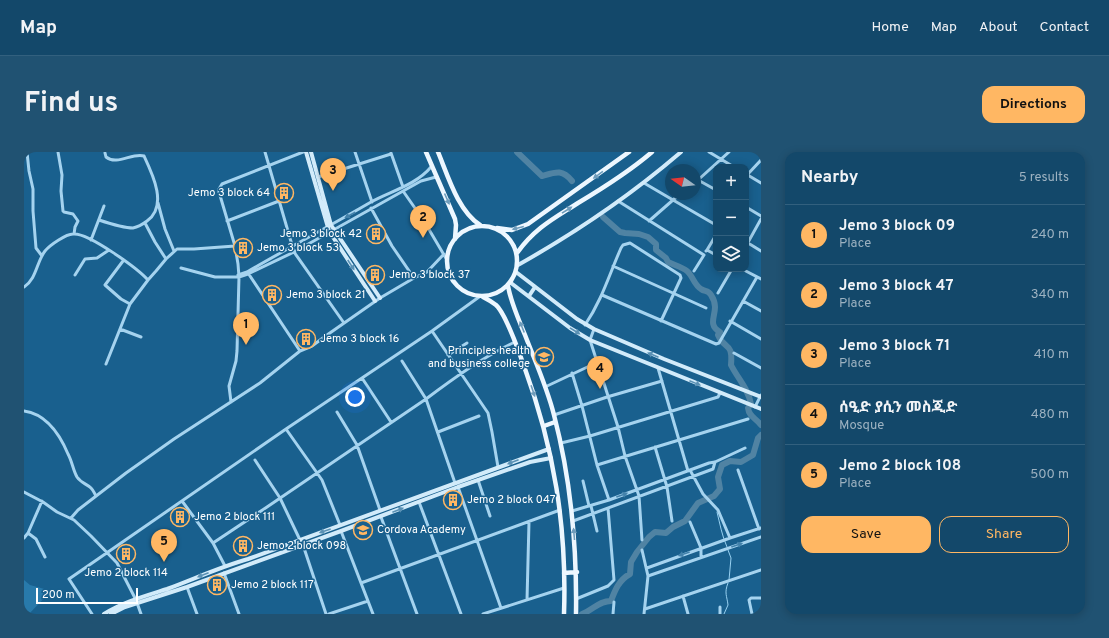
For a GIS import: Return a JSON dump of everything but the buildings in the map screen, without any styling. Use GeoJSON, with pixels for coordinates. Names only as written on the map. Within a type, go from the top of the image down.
{"type":"FeatureCollection","features":[{"type":"Feature","properties":{"kind":"main road"},"geometry":{"type":"LineString","coordinates":[[426,152],[431,167],[455,218],[455,239]]}},
{"type":"Feature","properties":{"kind":"main road"},"geometry":{"type":"LineString","coordinates":[[438,152],[464,210],[473,221],[481,226]]}},
{"type":"Feature","properties":{"kind":"main road"},"geometry":{"type":"LineString","coordinates":[[564,614],[564,573],[560,510],[550,449],[533,391],[515,342],[501,312],[496,306],[481,297],[466,293],[456,284],[449,273],[447,260],[451,245],[455,239],[469,228],[481,226],[512,230],[528,224],[629,152]]}},
{"type":"Feature","properties":{"kind":"main road"},"geometry":{"type":"LineString","coordinates":[[517,253],[526,240],[538,229],[615,179],[652,152]]}},
{"type":"Feature","properties":{"kind":"main road"},"geometry":{"type":"LineString","coordinates":[[481,297],[492,296],[501,292],[509,284],[518,265],[517,253],[512,242],[504,233],[493,227]]}},
{"type":"Feature","properties":{"kind":"main road"},"geometry":{"type":"LineString","coordinates":[[509,284],[513,305],[554,415],[561,443],[573,521],[577,572],[576,614]]}},
{"type":"Feature","properties":{"kind":"main road"},"geometry":{"type":"LineString","coordinates":[[544,426],[555,422]]}},
{"type":"Feature","properties":{"kind":"main road"},"geometry":{"type":"LineString","coordinates":[[564,573],[577,572]]}},
{"type":"Feature","properties":{"kind":"street"},"geometry":{"type":"LineString","coordinates":[[27,152],[33,189],[35,245],[42,256]]}},
{"type":"Feature","properties":{"kind":"street"},"geometry":{"type":"LineString","coordinates":[[58,152],[62,175],[61,191],[63,210],[64,212],[73,214],[78,221],[74,234]]}},
{"type":"Feature","properties":{"kind":"street"},"geometry":{"type":"LineString","coordinates":[[265,152],[294,252],[344,323]]}},
{"type":"Feature","properties":{"kind":"street"},"geometry":{"type":"LineString","coordinates":[[231,402],[230,386],[237,351],[238,276],[234,246],[219,192],[220,186],[304,152],[311,162],[318,177],[330,228],[380,298]]}},
{"type":"Feature","properties":{"kind":"street"},"geometry":{"type":"LineString","coordinates":[[311,152],[311,162],[330,228],[376,301]]}},
{"type":"Feature","properties":{"kind":"street"},"geometry":{"type":"LineString","coordinates":[[355,152],[372,202]]}},
{"type":"Feature","properties":{"kind":"street"},"geometry":{"type":"LineString","coordinates":[[518,265],[562,239],[644,183],[681,152]]}},
{"type":"Feature","properties":{"kind":"street"},"geometry":{"type":"LineString","coordinates":[[709,152],[729,164]]}},
{"type":"Feature","properties":{"kind":"street"},"geometry":{"type":"LineString","coordinates":[[701,177],[722,160],[729,152]]}},
{"type":"Feature","properties":{"kind":"street"},"geometry":{"type":"LineString","coordinates":[[105,153],[109,160],[140,154],[144,156],[154,180],[165,229],[174,251]]}},
{"type":"Feature","properties":{"kind":"street"},"geometry":{"type":"LineString","coordinates":[[318,177],[391,153],[403,187]]}},
{"type":"Feature","properties":{"kind":"street"},"geometry":{"type":"LineString","coordinates":[[749,173],[761,160]]}},
{"type":"Feature","properties":{"kind":"street"},"geometry":{"type":"LineString","coordinates":[[181,268],[215,277],[238,276],[248,273],[294,252],[360,209],[424,175],[431,167]]}},
{"type":"Feature","properties":{"kind":"street"},"geometry":{"type":"LineString","coordinates":[[749,176],[761,183]]}},
{"type":"Feature","properties":{"kind":"street"},"geometry":{"type":"LineString","coordinates":[[248,273],[292,246],[363,213],[425,180],[436,177]]}},
{"type":"Feature","properties":{"kind":"street"},"geometry":{"type":"LineString","coordinates":[[644,183],[665,195]]}},
{"type":"Feature","properties":{"kind":"street"},"geometry":{"type":"LineString","coordinates":[[701,183],[713,189]]}},
{"type":"Feature","properties":{"kind":"street"},"geometry":{"type":"LineString","coordinates":[[403,192],[424,221],[447,260]]}},
{"type":"Feature","properties":{"kind":"street"},"geometry":{"type":"LineString","coordinates":[[390,193],[392,197]]}},
{"type":"Feature","properties":{"kind":"street"},"geometry":{"type":"LineString","coordinates":[[648,221],[673,200],[713,222]]}},
{"type":"Feature","properties":{"kind":"street"},"geometry":{"type":"LineString","coordinates":[[99,220],[132,228],[145,223],[151,218],[158,201]]}},
{"type":"Feature","properties":{"kind":"street"},"geometry":{"type":"LineString","coordinates":[[227,221],[279,201]]}},
{"type":"Feature","properties":{"kind":"street"},"geometry":{"type":"LineString","coordinates":[[618,201],[704,255]]}},
{"type":"Feature","properties":{"kind":"street"},"geometry":{"type":"LineString","coordinates":[[91,240],[104,206]]}},
{"type":"Feature","properties":{"kind":"street"},"geometry":{"type":"LineString","coordinates":[[371,208],[392,246],[414,278]]}},
{"type":"Feature","properties":{"kind":"street"},"geometry":{"type":"LineString","coordinates":[[360,209],[363,213]]}},
{"type":"Feature","properties":{"kind":"street"},"geometry":{"type":"LineString","coordinates":[[749,209],[761,218],[749,240]]}},
{"type":"Feature","properties":{"kind":"street"},"geometry":{"type":"LineString","coordinates":[[145,223],[166,259]]}},
{"type":"Feature","properties":{"kind":"street"},"geometry":{"type":"LineString","coordinates":[[24,288],[34,277],[42,256],[49,246],[74,234],[91,240],[109,250],[148,280]]}},
{"type":"Feature","properties":{"kind":"street"},"geometry":{"type":"LineString","coordinates":[[694,271],[715,236]]}},
{"type":"Feature","properties":{"kind":"street"},"geometry":{"type":"LineString","coordinates":[[585,325],[602,295],[621,248],[623,245],[630,244],[680,275],[681,281],[661,321]]}},
{"type":"Feature","properties":{"kind":"street"},"geometry":{"type":"LineString","coordinates":[[749,245],[761,251]]}},
{"type":"Feature","properties":{"kind":"street"},"geometry":{"type":"LineString","coordinates":[[106,364],[130,304],[148,280],[177,248],[194,249],[234,246]]}},
{"type":"Feature","properties":{"kind":"street"},"geometry":{"type":"LineString","coordinates":[[75,275],[85,259],[97,258],[109,250]]}},
{"type":"Feature","properties":{"kind":"street"},"geometry":{"type":"LineString","coordinates":[[707,250],[713,253]]}},
{"type":"Feature","properties":{"kind":"street"},"geometry":{"type":"LineString","coordinates":[[71,518],[78,510],[96,496],[174,439],[231,402],[300,352],[312,346],[380,298],[430,270],[444,254]]}},
{"type":"Feature","properties":{"kind":"street"},"geometry":{"type":"LineString","coordinates":[[123,261],[105,286],[121,299],[130,304]]}},
{"type":"Feature","properties":{"kind":"street"},"geometry":{"type":"LineString","coordinates":[[613,266],[706,308]]}},
{"type":"Feature","properties":{"kind":"street"},"geometry":{"type":"LineString","coordinates":[[516,272],[585,325],[664,359],[761,396],[755,407]]}},
{"type":"Feature","properties":{"kind":"street"},"geometry":{"type":"LineString","coordinates":[[718,293],[730,272]]}},
{"type":"Feature","properties":{"kind":"street"},"geometry":{"type":"LineString","coordinates":[[748,272],[761,279]]}},
{"type":"Feature","properties":{"kind":"street"},"geometry":{"type":"LineString","coordinates":[[248,273],[300,352]]}},
{"type":"Feature","properties":{"kind":"street"},"geometry":{"type":"LineString","coordinates":[[602,295],[714,344],[719,343],[730,321],[757,277]]}},
{"type":"Feature","properties":{"kind":"street"},"geometry":{"type":"LineString","coordinates":[[509,284],[529,296],[570,328],[590,340],[761,409]]}},
{"type":"Feature","properties":{"kind":"street"},"geometry":{"type":"LineString","coordinates":[[529,296],[535,287]]}},
{"type":"Feature","properties":{"kind":"street"},"geometry":{"type":"LineString","coordinates":[[92,614],[69,579],[286,429],[481,297]]}},
{"type":"Feature","properties":{"kind":"street"},"geometry":{"type":"LineString","coordinates":[[743,300],[761,311]]}},
{"type":"Feature","properties":{"kind":"street"},"geometry":{"type":"LineString","coordinates":[[730,321],[761,339]]}},
{"type":"Feature","properties":{"kind":"street"},"geometry":{"type":"LineString","coordinates":[[120,329],[141,337]]}},
{"type":"Feature","properties":{"kind":"street"},"geometry":{"type":"LineString","coordinates":[[594,329],[590,340],[598,362],[607,397],[618,427],[625,456],[638,490],[642,540]]}},
{"type":"Feature","properties":{"kind":"street"},"geometry":{"type":"LineString","coordinates":[[432,331],[488,413],[498,467]]}},
{"type":"Feature","properties":{"kind":"street"},"geometry":{"type":"LineString","coordinates":[[213,543],[426,399],[461,373],[502,348],[515,342]]}},
{"type":"Feature","properties":{"kind":"street"},"geometry":{"type":"LineString","coordinates":[[448,355],[467,343]]}},
{"type":"Feature","properties":{"kind":"street"},"geometry":{"type":"LineString","coordinates":[[734,352],[761,368]]}},
{"type":"Feature","properties":{"kind":"street"},"geometry":{"type":"LineString","coordinates":[[402,361],[426,399],[455,483]]}},
{"type":"Feature","properties":{"kind":"street"},"geometry":{"type":"LineString","coordinates":[[544,387],[598,362]]}},
{"type":"Feature","properties":{"kind":"street"},"geometry":{"type":"LineString","coordinates":[[658,368],[678,440],[689,470],[703,494],[718,510],[730,538]]}},
{"type":"Feature","properties":{"kind":"street"},"geometry":{"type":"LineString","coordinates":[[572,373],[597,465],[609,500]]}},
{"type":"Feature","properties":{"kind":"street"},"geometry":{"type":"LineString","coordinates":[[362,378],[391,422]]}},
{"type":"Feature","properties":{"kind":"street"},"geometry":{"type":"LineString","coordinates":[[554,415],[607,397],[662,381]]}},
{"type":"Feature","properties":{"kind":"street"},"geometry":{"type":"LineString","coordinates":[[561,443],[590,436],[718,397],[720,393]]}},
{"type":"Feature","properties":{"kind":"street"},"geometry":{"type":"LineString","coordinates":[[24,411],[33,412],[48,422],[65,448],[77,477],[80,481],[91,488],[96,496]]}},
{"type":"Feature","properties":{"kind":"street"},"geometry":{"type":"LineString","coordinates":[[337,412],[357,446],[380,510]]}},
{"type":"Feature","properties":{"kind":"street"},"geometry":{"type":"LineString","coordinates":[[438,432],[479,416]]}},
{"type":"Feature","properties":{"kind":"street"},"geometry":{"type":"LineString","coordinates":[[597,465],[748,420]]}},
{"type":"Feature","properties":{"kind":"street"},"geometry":{"type":"LineString","coordinates":[[286,429],[317,472],[328,493],[340,525]]}},
{"type":"Feature","properties":{"kind":"street"},"geometry":{"type":"LineString","coordinates":[[655,447],[667,487],[672,521]]}},
{"type":"Feature","properties":{"kind":"street"},"geometry":{"type":"LineString","coordinates":[[572,512],[715,462],[745,448]]}},
{"type":"Feature","properties":{"kind":"street"},"geometry":{"type":"LineString","coordinates":[[111,614],[137,601],[225,566],[248,559],[550,449]]}},
{"type":"Feature","properties":{"kind":"street"},"geometry":{"type":"LineString","coordinates":[[104,614],[120,605],[187,587],[341,532],[478,480],[530,462],[551,458]]}},
{"type":"Feature","properties":{"kind":"street"},"geometry":{"type":"LineString","coordinates":[[255,460],[280,498],[300,540]]}},
{"type":"Feature","properties":{"kind":"street"},"geometry":{"type":"LineString","coordinates":[[573,521],[694,477],[713,469],[715,462]]}},
{"type":"Feature","properties":{"kind":"street"},"geometry":{"type":"LineString","coordinates":[[646,568],[760,529],[738,470]]}},
{"type":"Feature","properties":{"kind":"street"},"geometry":{"type":"LineString","coordinates":[[482,473],[484,478]]}},
{"type":"Feature","properties":{"kind":"street"},"geometry":{"type":"LineString","coordinates":[[478,480],[490,516]]}},
{"type":"Feature","properties":{"kind":"street"},"geometry":{"type":"LineString","coordinates":[[583,481],[590,506],[594,513],[597,531]]}},
{"type":"Feature","properties":{"kind":"street"},"geometry":{"type":"LineString","coordinates":[[458,487],[501,608]]}},
{"type":"Feature","properties":{"kind":"street"},"geometry":{"type":"LineString","coordinates":[[24,492],[42,501],[57,512],[71,518],[117,563],[137,601],[142,614]]}},
{"type":"Feature","properties":{"kind":"street"},"geometry":{"type":"LineString","coordinates":[[24,538],[28,534],[42,501]]}},
{"type":"Feature","properties":{"kind":"street"},"geometry":{"type":"LineString","coordinates":[[182,501],[213,543],[225,566]]}},
{"type":"Feature","properties":{"kind":"street"},"geometry":{"type":"LineString","coordinates":[[419,502],[461,614]]}},
{"type":"Feature","properties":{"kind":"street"},"geometry":{"type":"LineString","coordinates":[[576,599],[608,586],[614,580],[608,508]]}},
{"type":"Feature","properties":{"kind":"street"},"geometry":{"type":"LineString","coordinates":[[361,583],[560,510]]}},
{"type":"Feature","properties":{"kind":"street"},"geometry":{"type":"LineString","coordinates":[[368,515],[370,521]]}},
{"type":"Feature","properties":{"kind":"street"},"geometry":{"type":"LineString","coordinates":[[381,517],[417,614]]}},
{"type":"Feature","properties":{"kind":"street"},"geometry":{"type":"LineString","coordinates":[[527,600],[529,522]]}},
{"type":"Feature","properties":{"kind":"street"},"geometry":{"type":"LineString","coordinates":[[690,522],[701,548],[701,557]]}},
{"type":"Feature","properties":{"kind":"street"},"geometry":{"type":"LineString","coordinates":[[341,532],[372,614]]}},
{"type":"Feature","properties":{"kind":"street"},"geometry":{"type":"LineString","coordinates":[[28,534],[36,540],[45,557]]}},
{"type":"Feature","properties":{"kind":"street"},"geometry":{"type":"LineString","coordinates":[[648,576],[761,537]]}},
{"type":"Feature","properties":{"kind":"street"},"geometry":{"type":"LineString","coordinates":[[302,545],[328,614],[368,601]]}},
{"type":"Feature","properties":{"kind":"street"},"geometry":{"type":"LineString","coordinates":[[642,550],[648,576],[644,614]]}},
{"type":"Feature","properties":{"kind":"street"},"geometry":{"type":"LineString","coordinates":[[248,559],[249,564]]}},
{"type":"Feature","properties":{"kind":"street"},"geometry":{"type":"LineString","coordinates":[[644,609],[761,570]]}},
{"type":"Feature","properties":{"kind":"street"},"geometry":{"type":"LineString","coordinates":[[224,573],[239,614]]}},
{"type":"Feature","properties":{"kind":"street"},"geometry":{"type":"LineString","coordinates":[[187,587],[197,614]]}},
{"type":"Feature","properties":{"kind":"street"},"geometry":{"type":"LineString","coordinates":[[483,614],[564,588]]}},
{"type":"Feature","properties":{"kind":"street"},"geometry":{"type":"LineString","coordinates":[[684,596],[688,614]]}},
{"type":"Feature","properties":{"kind":"street"},"geometry":{"type":"LineString","coordinates":[[752,614],[749,600],[751,598],[761,598]]}},
{"type":"Feature","properties":{"kind":"street"},"geometry":{"type":"LineString","coordinates":[[613,614],[614,602]]}},
{"type":"Feature","properties":{"kind":"street"},"geometry":{"type":"LineString","coordinates":[[720,607],[720,614]]}},
{"type":"Feature","properties":{"kind":"shaded area"},"geometry":{"type":"Polygon","coordinates":[[[24,580],[30,585],[48,590],[47,595],[29,614],[24,614],[24,580]]]}},
{"type":"Feature","properties":{"kind":"waterway"},"geometry":{"type":"LineString","coordinates":[[517,152],[542,176],[558,172],[562,173],[572,181]]}},
{"type":"Feature","properties":{"kind":"waterway"},"geometry":{"type":"LineString","coordinates":[[603,217],[620,232],[639,234],[648,237],[656,244],[656,250],[666,258],[668,262],[687,271],[702,290],[710,293],[715,306],[713,321],[714,327],[720,332],[718,335],[723,343],[730,349],[731,365],[750,398],[751,404],[748,408],[749,411],[761,425]]}},
{"type":"Feature","properties":{"kind":"waterway"},"geometry":{"type":"LineString","coordinates":[[582,614],[603,602],[611,601],[620,582],[630,574],[631,562],[649,537],[655,532],[666,533],[673,527],[685,521],[698,503],[714,496],[720,489],[718,477],[722,465],[730,461],[741,462],[753,455],[758,438],[761,435]]}},
{"type":"Feature","properties":{"kind":"waterway"},"geometry":{"type":"LineString","coordinates":[[717,512],[722,534],[727,547]]}},
{"type":"Feature","properties":{"kind":"waterway"},"geometry":{"type":"LineString","coordinates":[[728,550],[731,558],[729,580]]}},
{"type":"Feature","properties":{"kind":"waterway"},"geometry":{"type":"LineString","coordinates":[[724,614],[728,605],[726,592],[728,583]]}},
{"type":"Feature","properties":{"kind":"place","name":"Jemo 3 block 71"},"geometry":{"type":"Point","coordinates":[333,191]}},
{"type":"Feature","properties":{"kind":"place","name":"Jemo 3 block 64"},"geometry":{"type":"Point","coordinates":[284,193]}},
{"type":"Feature","properties":{"kind":"place","name":"Jemo 3 block 42"},"geometry":{"type":"Point","coordinates":[376,234]}},
{"type":"Feature","properties":{"kind":"place","name":"Jemo 3 block 47"},"geometry":{"type":"Point","coordinates":[423,238]}},
{"type":"Feature","properties":{"kind":"place","name":"Jemo 3 block 53"},"geometry":{"type":"Point","coordinates":[243,248]}},
{"type":"Feature","properties":{"kind":"place","name":"Jemo 3 block 37"},"geometry":{"type":"Point","coordinates":[375,275]}},
{"type":"Feature","properties":{"kind":"place","name":"Jemo 3 block 21"},"geometry":{"type":"Point","coordinates":[272,295]}},
{"type":"Feature","properties":{"kind":"place","name":"Jemo 3 block 16"},"geometry":{"type":"Point","coordinates":[306,339]}},
{"type":"Feature","properties":{"kind":"place","name":"Jemo 3 block 09"},"geometry":{"type":"Point","coordinates":[246,345]}},
{"type":"Feature","properties":{"kind":"place","name":"Principles health and business college"},"geometry":{"type":"Point","coordinates":[544,357]}},
{"type":"Feature","properties":{"kind":"place","name":"ሰዒድ ያሲን መስጂድ"},"geometry":{"type":"Point","coordinates":[600,389]}},
{"type":"Feature","properties":{"kind":"place","name":"Jemo 2 block 047"},"geometry":{"type":"Point","coordinates":[453,500]}},
{"type":"Feature","properties":{"kind":"place","name":"Jemo 2 block 111"},"geometry":{"type":"Point","coordinates":[180,517]}},
{"type":"Feature","properties":{"kind":"place","name":"Cordova Academy"},"geometry":{"type":"Point","coordinates":[363,530]}},
{"type":"Feature","properties":{"kind":"place","name":"Jemo 2 block 098"},"geometry":{"type":"Point","coordinates":[243,546]}},
{"type":"Feature","properties":{"kind":"place","name":"Jemo 2 block 114"},"geometry":{"type":"Point","coordinates":[126,554]}},
{"type":"Feature","properties":{"kind":"place","name":"Jemo 2 block 108"},"geometry":{"type":"Point","coordinates":[164,562]}},
{"type":"Feature","properties":{"kind":"place","name":"Jemo 2 block 117"},"geometry":{"type":"Point","coordinates":[217,585]}}]}
